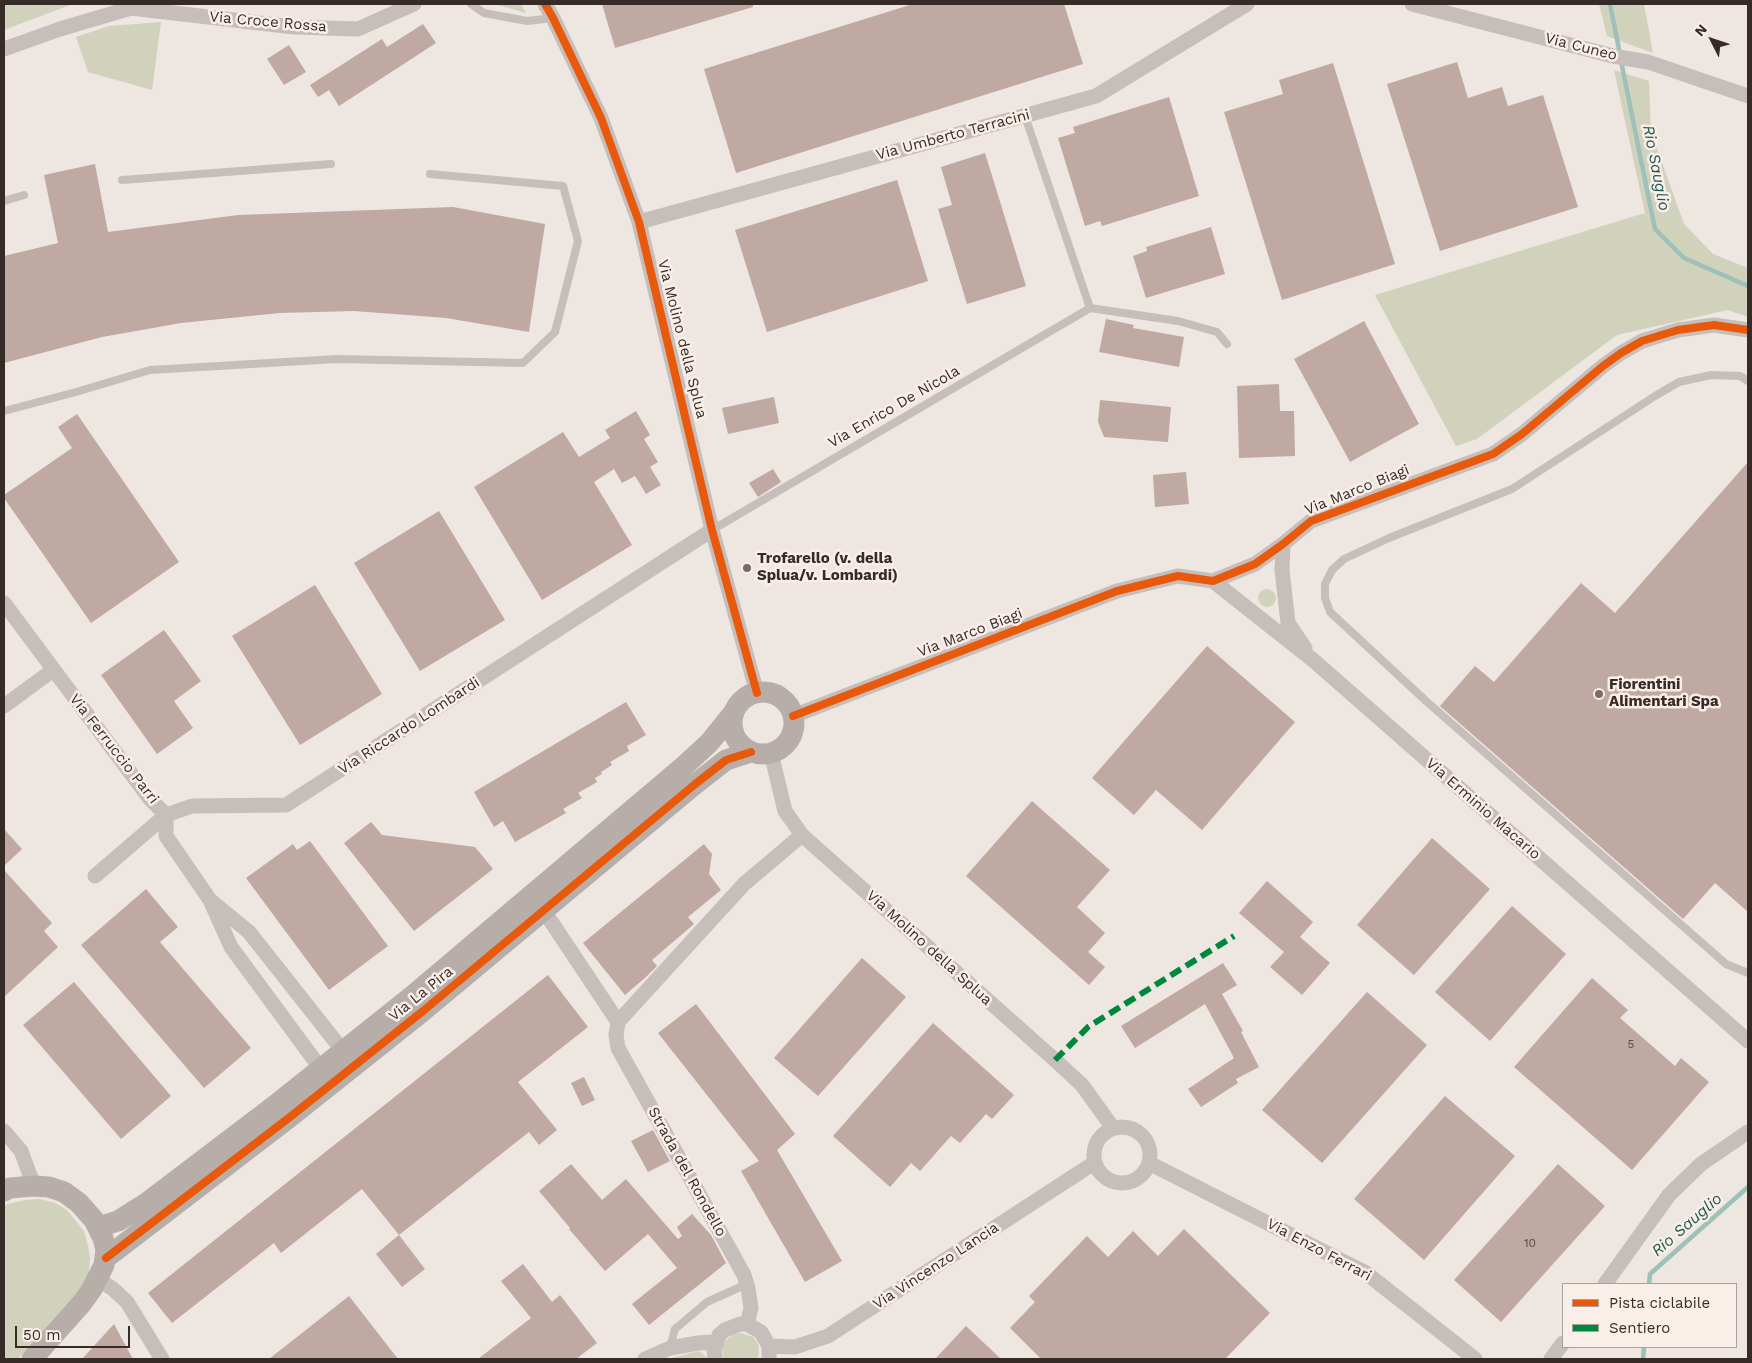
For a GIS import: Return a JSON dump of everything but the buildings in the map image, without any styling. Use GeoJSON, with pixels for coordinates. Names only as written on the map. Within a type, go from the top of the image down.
{"type":"FeatureCollection","features":[{"type":"Feature","properties":{"kind":"street"},"geometry":{"type":"LineString","coordinates":[[116,4],[131,8]]}},
{"type":"Feature","properties":{"kind":"street","name":"Via Croce Rossa"},"geometry":{"type":"LineString","coordinates":[[4,49],[60,29],[131,8],[294,27],[358,29],[414,4]]}},
{"type":"Feature","properties":{"kind":"street","name":"Via Molino della Splua"},"geometry":{"type":"LineString","coordinates":[[545,4],[554,18],[601,118],[639,222],[712,530],[757,693]]}},
{"type":"Feature","properties":{"kind":"street","name":"Via Umberto Terracini"},"geometry":{"type":"LineString","coordinates":[[639,222],[1096,96],[1247,4]]}},
{"type":"Feature","properties":{"kind":"street","name":"Via Cuneo"},"geometry":{"type":"LineString","coordinates":[[1412,4],[1613,56],[1648,62],[1748,96]]}},
{"type":"Feature","properties":{"kind":"street","name":"Via Marco Biagi"},"geometry":{"type":"LineString","coordinates":[[793,716],[1117,591],[1178,576],[1213,581],[1255,564],[1311,521],[1324,515],[1493,454],[1522,434],[1621,353],[1642,341],[1678,330],[1714,326],[1748,330]]}},
{"type":"Feature","properties":{"kind":"street","name":"Via Riccardo Lombardi"},"geometry":{"type":"LineString","coordinates":[[95,876],[166,815],[192,806],[286,805],[712,530]]}},
{"type":"Feature","properties":{"kind":"street"},"geometry":{"type":"LineString","coordinates":[[1283,544],[1282,570],[1288,623],[1312,660]]}},
{"type":"Feature","properties":{"kind":"street","name":"Via Erminio Macario"},"geometry":{"type":"LineString","coordinates":[[1213,581],[1312,660],[1748,1041]]}},
{"type":"Feature","properties":{"kind":"street","name":"Via Ferruccio Parri"},"geometry":{"type":"LineString","coordinates":[[4,603],[150,799],[166,815],[166,836],[210,900]]}},
{"type":"Feature","properties":{"kind":"street"},"geometry":{"type":"LineString","coordinates":[[4,706],[53,670]]}},
{"type":"Feature","properties":{"kind":"street"},"geometry":{"type":"LineString","coordinates":[[757,693],[775,695],[783,700],[793,716],[794,726],[792,735],[780,749],[761,753],[743,747],[736,740],[732,722],[734,712],[747,697],[757,693]]}},
{"type":"Feature","properties":{"kind":"street","name":"Via La Pira"},"geometry":{"type":"LineString","coordinates":[[98,1227],[118,1222],[145,1204],[343,1052],[411,997],[684,766],[709,743],[734,712]]}},
{"type":"Feature","properties":{"kind":"street","name":"Via Molino della Splua"},"geometry":{"type":"LineString","coordinates":[[761,753],[785,810],[802,835],[1082,1085],[1113,1128]]}},
{"type":"Feature","properties":{"kind":"street","name":"Via La Pira"},"geometry":{"type":"LineString","coordinates":[[106,1258],[290,1117],[544,911],[726,760],[761,753]]}},
{"type":"Feature","properties":{"kind":"street"},"geometry":{"type":"LineString","coordinates":[[544,911],[618,1022],[744,884],[802,835]]}},
{"type":"Feature","properties":{"kind":"street"},"geometry":{"type":"LineString","coordinates":[[210,900],[249,932],[343,1052]]}},
{"type":"Feature","properties":{"kind":"street"},"geometry":{"type":"LineString","coordinates":[[210,900],[231,947],[321,1069]]}},
{"type":"Feature","properties":{"kind":"street"},"geometry":{"type":"LineString","coordinates":[[263,990],[282,974]]}},
{"type":"Feature","properties":{"kind":"street","name":"Strada del Rondello"},"geometry":{"type":"LineString","coordinates":[[618,1022],[616,1035],[618,1048],[744,1274],[751,1308],[748,1324]]}},
{"type":"Feature","properties":{"kind":"street"},"geometry":{"type":"LineString","coordinates":[[1113,1128],[1130,1128],[1138,1132],[1148,1146],[1150,1154],[1145,1171],[1139,1178],[1130,1182],[1121,1184],[1104,1178],[1094,1162],[1093,1154],[1099,1138],[1113,1128]]}},
{"type":"Feature","properties":{"kind":"street"},"geometry":{"type":"LineString","coordinates":[[4,1131],[22,1151],[34,1186]]}},
{"type":"Feature","properties":{"kind":"street"},"geometry":{"type":"LineString","coordinates":[[1606,1283],[1668,1195],[1700,1164],[1748,1132]]}},
{"type":"Feature","properties":{"kind":"street","name":"Via Vincenzo Lancia"},"geometry":{"type":"LineString","coordinates":[[769,1352],[795,1347],[828,1336],[1094,1162]]}},
{"type":"Feature","properties":{"kind":"street","name":"Via Enzo Ferrari"},"geometry":{"type":"LineString","coordinates":[[1149,1162],[1366,1273],[1475,1359]]}},
{"type":"Feature","properties":{"kind":"street"},"geometry":{"type":"LineString","coordinates":[[4,1191],[10,1188],[34,1186],[50,1187],[64,1192],[88,1212],[103,1238],[106,1258],[98,1279],[82,1303],[32,1359]]}},
{"type":"Feature","properties":{"kind":"street"},"geometry":{"type":"LineString","coordinates":[[98,1279],[127,1302],[162,1359]]}},
{"type":"Feature","properties":{"kind":"street"},"geometry":{"type":"LineString","coordinates":[[715,1359],[715,1342],[725,1330],[740,1324],[748,1324],[762,1332],[769,1352]]}},
{"type":"Feature","properties":{"kind":"street"},"geometry":{"type":"LineString","coordinates":[[645,1359],[670,1348],[715,1342]]}},
{"type":"Feature","properties":{"kind":"street"},"geometry":{"type":"LineString","coordinates":[[1551,1359],[1562,1344]]}},
{"type":"Feature","properties":{"kind":"lane"},"geometry":{"type":"LineString","coordinates":[[471,4],[484,13],[527,21],[554,18]]}},
{"type":"Feature","properties":{"kind":"lane"},"geometry":{"type":"LineString","coordinates":[[1025,116],[1090,308],[1178,321],[1217,332],[1227,344]]}},
{"type":"Feature","properties":{"kind":"lane"},"geometry":{"type":"LineString","coordinates":[[122,180],[331,164]]}},
{"type":"Feature","properties":{"kind":"lane"},"geometry":{"type":"LineString","coordinates":[[4,411],[150,370],[337,359],[523,363],[555,332],[578,241],[563,186],[430,174]]}},
{"type":"Feature","properties":{"kind":"lane"},"geometry":{"type":"LineString","coordinates":[[4,201],[24,195]]}},
{"type":"Feature","properties":{"kind":"lane","name":"Via Enrico De Nicola"},"geometry":{"type":"LineString","coordinates":[[712,530],[1090,308]]}},
{"type":"Feature","properties":{"kind":"lane"},"geometry":{"type":"LineString","coordinates":[[1748,380],[1740,376],[1711,375],[1679,382],[1512,489],[1389,538],[1344,559],[1332,570],[1325,584],[1325,598],[1330,612],[1426,702],[1726,964],[1748,973]]}},
{"type":"Feature","properties":{"kind":"lane"},"geometry":{"type":"LineString","coordinates":[[670,1348],[675,1329],[707,1302],[747,1284]]}},
{"type":"Feature","properties":{"kind":"green space"},"geometry":{"type":"Polygon","coordinates":[[[4,4],[66,4],[70,5],[4,30],[4,4]]]}},
{"type":"Feature","properties":{"kind":"green space"},"geometry":{"type":"Polygon","coordinates":[[[495,4],[521,4],[526,13],[495,4]]]}},
{"type":"Feature","properties":{"kind":"green space"},"geometry":{"type":"Polygon","coordinates":[[[1599,4],[1644,4],[1653,53],[1607,36],[1599,4]]]}},
{"type":"Feature","properties":{"kind":"green space"},"geometry":{"type":"Polygon","coordinates":[[[161,22],[152,90],[88,72],[76,37],[109,26],[161,22]]]}},
{"type":"Feature","properties":{"kind":"green space"},"geometry":{"type":"Polygon","coordinates":[[[1614,70],[1649,81],[1651,132],[1684,224],[1713,254],[1748,268],[1748,317],[1728,310],[1617,335],[1477,439],[1456,446],[1375,295],[1645,213],[1614,70]]]}},
{"type":"Feature","properties":{"kind":"green space"},"geometry":{"type":"Polygon","coordinates":[[[1267,589],[1273,592],[1276,598],[1273,604],[1267,607],[1261,604],[1258,598],[1261,592],[1267,589]]]}},
{"type":"Feature","properties":{"kind":"green space"},"geometry":{"type":"Polygon","coordinates":[[[40,1199],[55,1203],[67,1210],[84,1231],[90,1258],[89,1274],[78,1292],[18,1359],[4,1359],[4,1207],[7,1204],[25,1200],[40,1199]]]}},
{"type":"Feature","properties":{"kind":"green space"},"geometry":{"type":"Polygon","coordinates":[[[741,1333],[753,1337],[757,1342],[759,1348],[758,1359],[723,1359],[722,1347],[725,1341],[735,1334],[741,1333]]]}},
{"type":"Feature","properties":{"kind":"green space"},"geometry":{"type":"Polygon","coordinates":[[[699,1351],[709,1359],[668,1359],[699,1351]]]}},
{"type":"Feature","properties":{"kind":"waterway","name":"Rio Sauglio"},"geometry":{"type":"LineString","coordinates":[[1610,4],[1620,54]]}},
{"type":"Feature","properties":{"kind":"waterway","name":"Rio Sauglio"},"geometry":{"type":"LineString","coordinates":[[1621,61],[1655,229],[1684,258],[1748,286]]}},
{"type":"Feature","properties":{"kind":"waterway","name":"Rio Sauglio"},"geometry":{"type":"LineString","coordinates":[[1649,1283],[1650,1274],[1748,1187]]}},
{"type":"Feature","properties":{"kind":"waterway","name":"Rio Sauglio"},"geometry":{"type":"LineString","coordinates":[[1643,1359],[1644,1348]]}},
{"type":"Feature","properties":{"kind":"marked path"},"geometry":{"type":"LineString","coordinates":[[1055,1060],[1088,1027],[1234,936]]}},
{"type":"Feature","properties":{"kind":"cycle path"},"geometry":{"type":"LineString","coordinates":[[545,4],[601,118],[639,222],[712,530],[757,693]]}},
{"type":"Feature","properties":{"kind":"cycle path"},"geometry":{"type":"LineString","coordinates":[[793,716],[1117,591],[1178,576],[1213,581],[1255,564],[1311,521],[1493,454],[1522,434],[1603,366],[1642,341],[1678,330],[1714,325],[1748,330]]}},
{"type":"Feature","properties":{"kind":"cycle path"},"geometry":{"type":"LineString","coordinates":[[106,1258],[290,1117],[423,1011],[694,785],[726,760],[751,752]]}},
{"type":"Feature","properties":{"kind":"place","name":"Trofarello (v. della Splua/v. Lombardi)"},"geometry":{"type":"Point","coordinates":[747,568]}},
{"type":"Feature","properties":{"kind":"place","name":"Fiorentini Alimentari Spa"},"geometry":{"type":"Point","coordinates":[1599,694]}}]}
